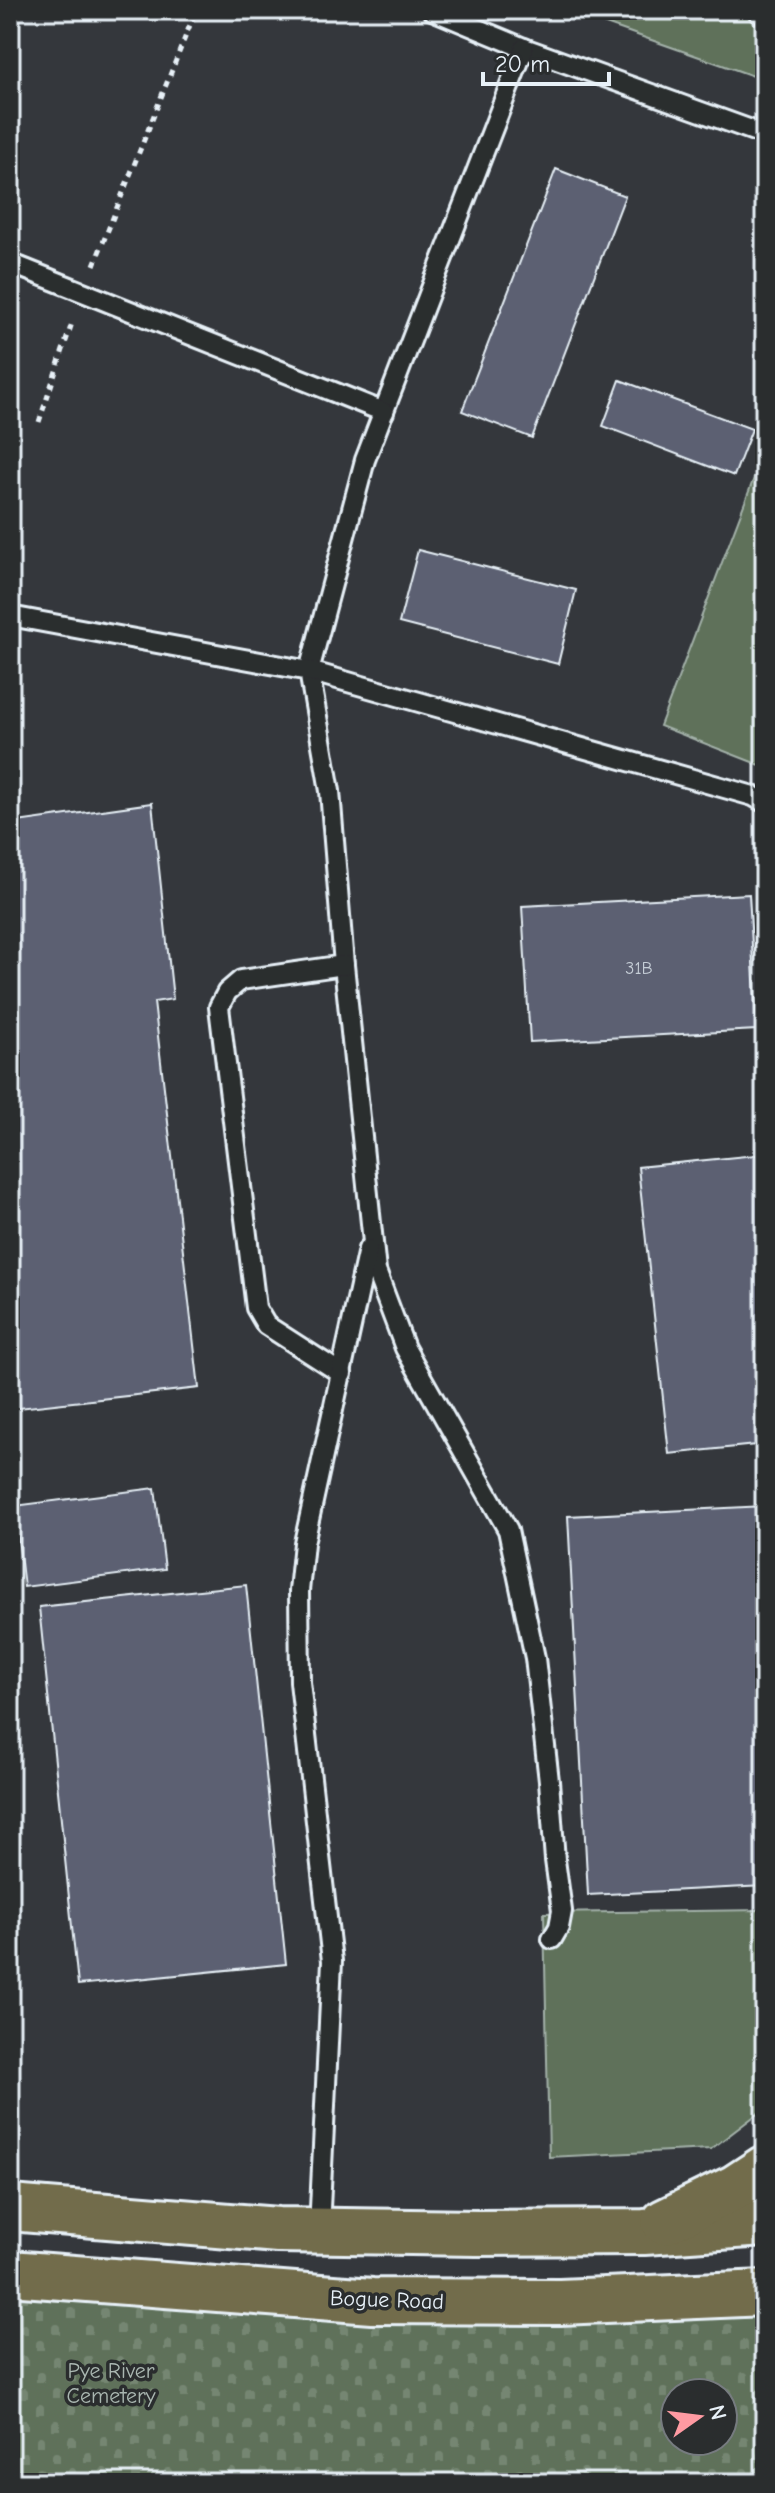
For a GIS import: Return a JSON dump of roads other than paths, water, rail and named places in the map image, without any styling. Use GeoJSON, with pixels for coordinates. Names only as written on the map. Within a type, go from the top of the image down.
{"type":"FeatureCollection","features":[{"type":"Feature","properties":{"kind":"main road"},"geometry":{"type":"LineString","coordinates":[[644,2232],[736,2187],[765,2168]]}},
{"type":"Feature","properties":{"kind":"main road"},"geometry":{"type":"LineString","coordinates":[[10,2208],[278,2230],[644,2232],[765,2224]]}},
{"type":"Feature","properties":{"kind":"main road","name":"Bogue Road"},"geometry":{"type":"LineString","coordinates":[[10,2273],[372,2301],[560,2302],[765,2293]]}},
{"type":"Feature","properties":{"kind":"lane"},"geometry":{"type":"LineString","coordinates":[[432,10],[524,48],[765,135]]}},
{"type":"Feature","properties":{"kind":"lane"},"geometry":{"type":"LineString","coordinates":[[524,48],[365,460],[309,671],[330,791],[344,965],[376,1271],[405,1348],[508,1530],[535,1658],[549,1781],[562,1911],[559,1927],[552,1939]]}},
{"type":"Feature","properties":{"kind":"lane"},"geometry":{"type":"LineString","coordinates":[[10,263],[384,412]]}},
{"type":"Feature","properties":{"kind":"lane"},"geometry":{"type":"LineString","coordinates":[[10,616],[309,671],[753,796],[765,803]]}},
{"type":"Feature","properties":{"kind":"lane"},"geometry":{"type":"LineString","coordinates":[[342,1374],[266,1325],[256,1308],[219,1007],[227,992],[241,980],[344,965]]}},
{"type":"Feature","properties":{"kind":"lane"},"geometry":{"type":"LineString","coordinates":[[319,2229],[332,1961],[300,1682],[299,1591],[304,1543],[371,1234]]}},
{"type":"Feature","properties":{"kind":"park label","name":"Pye River Cemetery"},"geometry":{"type":"Point","coordinates":[111,2382]}}]}
